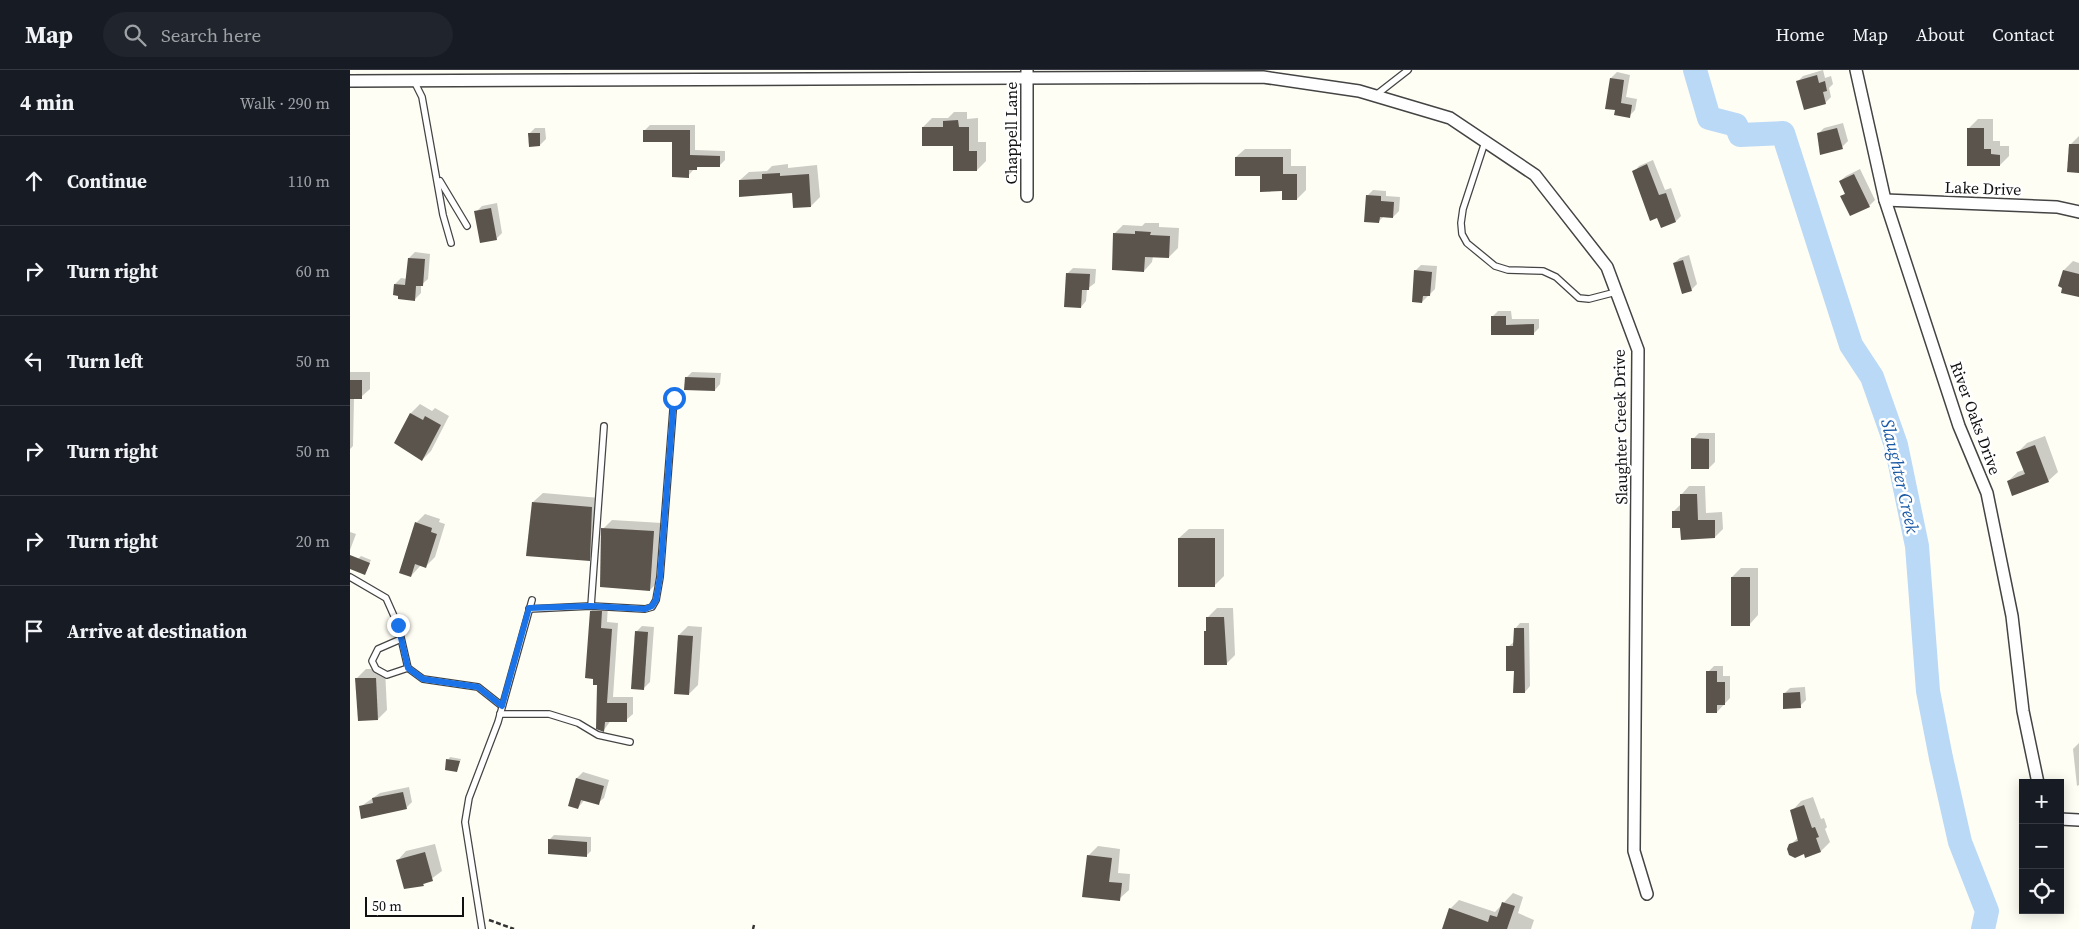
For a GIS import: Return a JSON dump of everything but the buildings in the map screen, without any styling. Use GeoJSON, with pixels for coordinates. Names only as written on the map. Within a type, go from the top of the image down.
{"type":"FeatureCollection","features":[{"type":"Feature","properties":{"kind":"street","name":"River Oaks Drive"},"geometry":{"type":"LineString","coordinates":[[1856,70],[1884,200],[1959,426],[1987,493],[2012,616],[2023,711],[2037,779]]}},
{"type":"Feature","properties":{"kind":"street","name":"Slaughter Creek Drive"},"geometry":{"type":"LineString","coordinates":[[350,81],[1027,75],[1263,77],[1376,95],[1450,118],[1535,175],[1607,267],[1638,350],[1634,851],[1646,894]]}},
{"type":"Feature","properties":{"kind":"street","name":"Chappell Lane"},"geometry":{"type":"LineString","coordinates":[[1027,75],[1027,196]]}},
{"type":"Feature","properties":{"kind":"street","name":"Lake Drive"},"geometry":{"type":"LineString","coordinates":[[1884,200],[2057,207],[2079,212]]}},
{"type":"Feature","properties":{"kind":"street"},"geometry":{"type":"LineString","coordinates":[[2064,819],[2079,820]]}},
{"type":"Feature","properties":{"kind":"lane"},"geometry":{"type":"LineString","coordinates":[[1376,95],[1408,70]]}},
{"type":"Feature","properties":{"kind":"lane"},"geometry":{"type":"LineString","coordinates":[[414,81],[422,97],[443,215],[451,243]]}},
{"type":"Feature","properties":{"kind":"lane"},"geometry":{"type":"LineString","coordinates":[[1486,141],[1463,209],[1462,234],[1467,243],[1495,266],[1508,270],[1543,271],[1556,277],[1579,298],[1589,299],[1616,292]]}},
{"type":"Feature","properties":{"kind":"lane"},"geometry":{"type":"LineString","coordinates":[[437,176],[467,226]]}},
{"type":"Feature","properties":{"kind":"lane"},"geometry":{"type":"LineString","coordinates":[[529,608],[591,606],[645,609],[652,606],[656,600],[666,510],[674,398]]}},
{"type":"Feature","properties":{"kind":"lane"},"geometry":{"type":"LineString","coordinates":[[591,606],[604,426]]}},
{"type":"Feature","properties":{"kind":"lane"},"geometry":{"type":"LineString","coordinates":[[350,577],[386,598],[401,639],[408,668],[423,679],[478,687],[502,706]]}},
{"type":"Feature","properties":{"kind":"lane"},"geometry":{"type":"LineString","coordinates":[[482,929],[465,822],[468,798],[500,714],[532,600]]}},
{"type":"Feature","properties":{"kind":"lane"},"geometry":{"type":"LineString","coordinates":[[401,639],[378,649],[372,661],[376,670],[387,675],[408,668]]}},
{"type":"Feature","properties":{"kind":"lane"},"geometry":{"type":"LineString","coordinates":[[500,714],[549,714],[578,723],[598,735],[630,742]]}},
{"type":"Feature","properties":{"kind":"path"},"geometry":{"type":"LineString","coordinates":[[479,916],[514,929]]}},
{"type":"Feature","properties":{"kind":"path"},"geometry":{"type":"LineString","coordinates":[[753,929],[754,925]]}},
{"type":"Feature","properties":{"kind":"waterway","name":"Slaughter Creek"},"geometry":{"type":"LineString","coordinates":[[1695,70],[1709,118],[1736,125],[1740,135],[1783,133],[1851,345],[1872,377],[1896,445],[1917,546],[1928,691],[1960,842],[1987,911],[1983,929]]}},
{"type":"Feature","properties":{"kind":"route"},"geometry":{"type":"LineString","coordinates":[[398,625],[408,668],[423,679],[478,687],[502,706],[529,608],[591,606],[645,609],[652,606],[656,600],[660,577],[674,398]]}}]}
